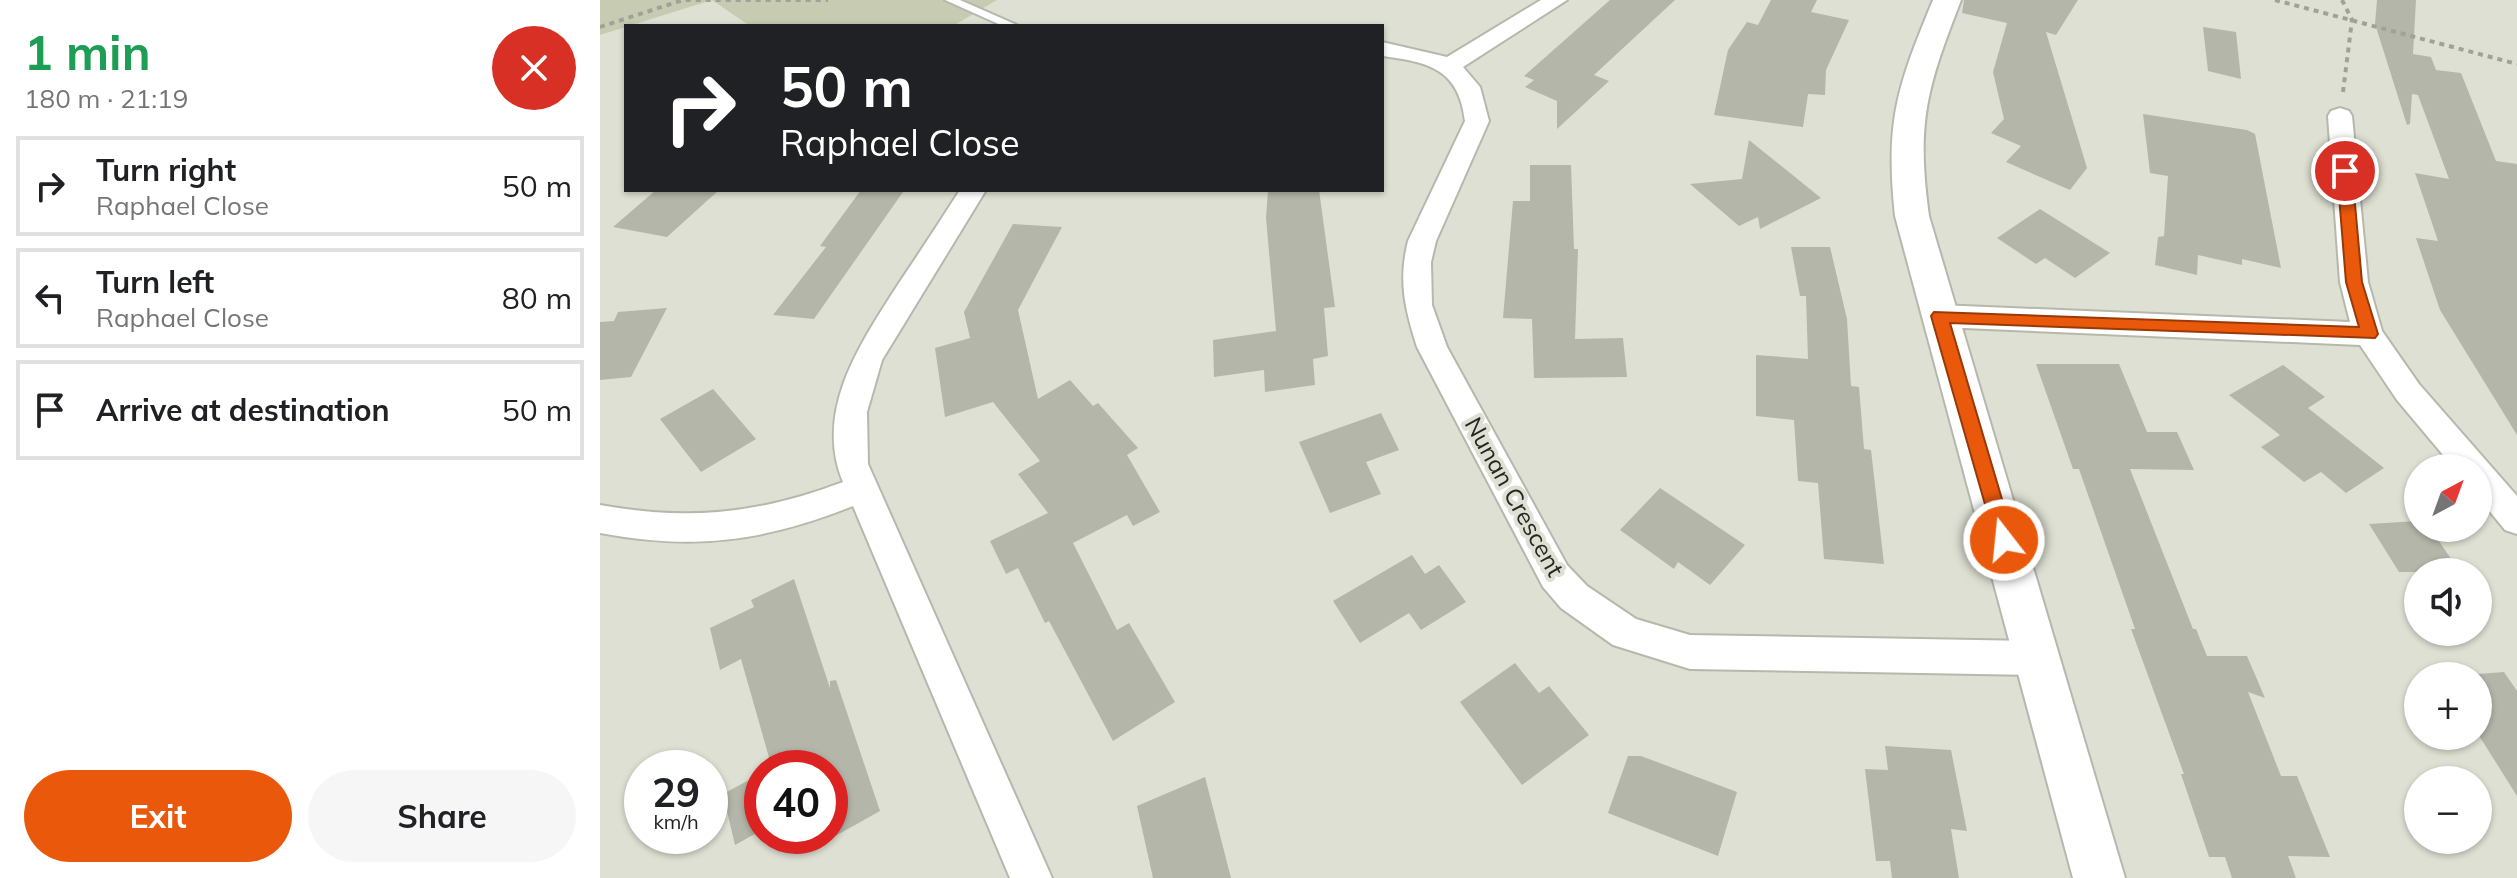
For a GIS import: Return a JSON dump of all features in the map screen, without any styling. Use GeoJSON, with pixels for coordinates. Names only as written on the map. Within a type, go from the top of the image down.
{"type":"FeatureCollection","features":[{"type":"Feature","properties":{"kind":"street"},"geometry":{"type":"LineString","coordinates":[[1448,66],[1540,13],[1556,0]]}},
{"type":"Feature","properties":{"kind":"street"},"geometry":{"type":"LineString","coordinates":[[1947,0],[1921,66],[1909,111],[1905,161],[1912,216],[2099,878]]}},
{"type":"Feature","properties":{"kind":"street","name":"Nunan Crescent"},"geometry":{"type":"LineString","coordinates":[[1384,49],[1418,54],[1448,66],[1466,81],[1476,99],[1477,121],[1422,241],[1417,262],[1418,305],[1432,347],[1555,576],[1574,597],[1626,633],[1690,652],[2037,658]]}},
{"type":"Feature","properties":{"kind":"street"},"geometry":{"type":"LineString","coordinates":[[2340,116],[2354,282],[2369,334],[2408,392],[2461,454]]}},
{"type":"Feature","properties":{"kind":"street"},"geometry":{"type":"LineString","coordinates":[[972,192],[867,358],[851,412],[852,464],[1031,878]]}},
{"type":"Feature","properties":{"kind":"street"},"geometry":{"type":"LineString","coordinates":[[1940,316],[2369,334]]}},
{"type":"Feature","properties":{"kind":"street"},"geometry":{"type":"LineString","coordinates":[[600,519],[689,532],[742,526],[826,503],[861,489]]}},
{"type":"Feature","properties":{"kind":"street"},"geometry":{"type":"LineString","coordinates":[[2492,491],[2517,520]]}},
{"type":"Feature","properties":{"kind":"lane"},"geometry":{"type":"LineString","coordinates":[[951,0],[1008,24]]}},
{"type":"Feature","properties":{"kind":"path"},"geometry":{"type":"LineString","coordinates":[[600,27],[683,0],[828,0]]}},
{"type":"Feature","properties":{"kind":"path"},"geometry":{"type":"LineString","coordinates":[[2275,0],[2517,64]]}},
{"type":"Feature","properties":{"kind":"path"},"geometry":{"type":"LineString","coordinates":[[2340,116],[2352,20],[2342,0]]}},
{"type":"Feature","properties":{"kind":"green space"},"geometry":{"type":"Polygon","coordinates":[[[600,0],[712,0],[635,24],[624,24],[624,28],[600,35],[600,0]]]}},
{"type":"Feature","properties":{"kind":"green space"},"geometry":{"type":"Polygon","coordinates":[[[712,0],[997,0],[956,24],[747,24],[712,0]]]}},
{"type":"Feature","properties":{"kind":"building"},"geometry":{"type":"Polygon","coordinates":[[[1610,0],[1675,0],[1594,75],[1609,81],[1557,129],[1557,101],[1525,87],[1534,80],[1524,76],[1610,0]]]}},
{"type":"Feature","properties":{"kind":"building"},"geometry":{"type":"Polygon","coordinates":[[[1771,0],[1817,0],[1811,12],[1849,20],[1826,70],[1825,95],[1808,94],[1803,127],[1714,115],[1728,50],[1747,22],[1758,25],[1771,0]]]}},
{"type":"Feature","properties":{"kind":"building"},"geometry":{"type":"Polygon","coordinates":[[[1964,0],[2078,0],[2056,35],[2046,32],[2087,168],[2070,190],[2006,162],[2021,146],[1991,133],[2004,119],[1993,72],[2007,23],[1962,13],[1964,0]]]}},
{"type":"Feature","properties":{"kind":"building"},"geometry":{"type":"Polygon","coordinates":[[[2377,0],[2416,0],[2413,54],[2431,57],[2436,70],[2461,73],[2496,161],[2517,164],[2517,435],[2440,310],[2416,238],[2438,241],[2415,173],[2449,179],[2418,95],[2412,94],[2410,124],[2407,125],[2375,24],[2377,0]]]}},
{"type":"Feature","properties":{"kind":"building"},"geometry":{"type":"Polygon","coordinates":[[[2203,27],[2236,32],[2241,79],[2208,71],[2203,27]]]}},
{"type":"Feature","properties":{"kind":"building"},"geometry":{"type":"Polygon","coordinates":[[[2143,114],[2247,130],[2255,134],[2281,268],[2242,259],[2242,265],[2198,255],[2197,275],[2155,265],[2158,237],[2164,236],[2168,176],[2150,173],[2143,114]]]}},
{"type":"Feature","properties":{"kind":"building"},"geometry":{"type":"Polygon","coordinates":[[[1749,140],[1821,198],[1760,229],[1758,217],[1739,226],[1690,184],[1742,179],[1749,140]]]}},
{"type":"Feature","properties":{"kind":"building"},"geometry":{"type":"Polygon","coordinates":[[[1530,165],[1571,165],[1574,249],[1578,249],[1575,339],[1623,338],[1627,377],[1534,378],[1532,319],[1503,318],[1513,201],[1530,201],[1530,165]]]}},
{"type":"Feature","properties":{"kind":"building"},"geometry":{"type":"Polygon","coordinates":[[[654,192],[717,192],[667,237],[613,227],[654,192]]]}},
{"type":"Feature","properties":{"kind":"building"},"geometry":{"type":"Polygon","coordinates":[[[860,192],[903,192],[814,319],[773,315],[826,247],[820,246],[860,192]]]}},
{"type":"Feature","properties":{"kind":"building"},"geometry":{"type":"Polygon","coordinates":[[[1268,192],[1319,192],[1335,307],[1324,308],[1328,356],[1313,359],[1315,385],[1265,392],[1264,370],[1214,377],[1213,340],[1276,331],[1266,218],[1268,192]]]}},
{"type":"Feature","properties":{"kind":"building"},"geometry":{"type":"Polygon","coordinates":[[[2040,209],[2110,253],[2075,278],[2045,258],[2036,264],[1997,238],[2040,209]]]}},
{"type":"Feature","properties":{"kind":"building"},"geometry":{"type":"Polygon","coordinates":[[[1013,224],[1062,227],[1018,310],[1038,399],[1070,380],[1093,406],[1098,403],[1138,448],[1127,455],[1160,512],[1133,526],[1127,515],[1073,543],[1117,630],[1129,623],[1175,702],[1113,741],[1049,621],[1045,623],[1018,568],[1006,574],[990,541],[1048,513],[1018,474],[1040,461],[993,402],[945,417],[935,348],[970,338],[964,312],[1013,224]]]}},
{"type":"Feature","properties":{"kind":"building"},"geometry":{"type":"Polygon","coordinates":[[[1791,247],[1830,247],[1847,319],[1851,386],[1859,387],[1864,449],[1871,450],[1884,564],[1824,559],[1818,483],[1798,481],[1794,420],[1756,416],[1756,355],[1808,359],[1806,296],[1800,296],[1791,247]]]}},
{"type":"Feature","properties":{"kind":"building"},"geometry":{"type":"Polygon","coordinates":[[[667,308],[631,377],[600,380],[600,322],[614,321],[618,312],[667,308]]]}},
{"type":"Feature","properties":{"kind":"building"},"geometry":{"type":"Polygon","coordinates":[[[2036,364],[2119,364],[2147,432],[2177,432],[2194,470],[2130,469],[2193,629],[2196,629],[2207,656],[2247,656],[2265,698],[2248,692],[2281,776],[2297,776],[2330,857],[2288,856],[2296,878],[2232,878],[2225,857],[2209,857],[2181,774],[2184,774],[2131,629],[2135,629],[2079,469],[2073,469],[2036,364]]]}},
{"type":"Feature","properties":{"kind":"building"},"geometry":{"type":"Polygon","coordinates":[[[2283,365],[2325,397],[2308,408],[2384,468],[2346,493],[2321,472],[2304,482],[2261,447],[2280,435],[2229,395],[2283,365]]]}},
{"type":"Feature","properties":{"kind":"building"},"geometry":{"type":"Polygon","coordinates":[[[713,389],[756,439],[701,472],[660,419],[713,389]]]}},
{"type":"Feature","properties":{"kind":"building"},"geometry":{"type":"Polygon","coordinates":[[[1381,413],[1399,450],[1366,462],[1381,494],[1330,513],[1299,442],[1381,413]]]}},
{"type":"Feature","properties":{"kind":"building"},"geometry":{"type":"Polygon","coordinates":[[[1660,488],[1745,545],[1710,585],[1678,562],[1674,569],[1620,530],[1660,488]]]}},
{"type":"Feature","properties":{"kind":"building"},"geometry":{"type":"Polygon","coordinates":[[[2404,522],[2404,542],[2440,542],[2450,558],[2404,558],[2404,572],[2399,572],[2369,524],[2404,522]]]}},
{"type":"Feature","properties":{"kind":"building"},"geometry":{"type":"Polygon","coordinates":[[[1412,555],[1425,574],[1439,565],[1466,602],[1421,630],[1409,613],[1360,643],[1333,601],[1412,555]]]}},
{"type":"Feature","properties":{"kind":"building"},"geometry":{"type":"Polygon","coordinates":[[[794,579],[830,688],[830,681],[836,680],[880,811],[848,829],[848,750],[767,750],[741,659],[720,670],[710,628],[754,607],[751,600],[794,579]]]}},
{"type":"Feature","properties":{"kind":"building"},"geometry":{"type":"Polygon","coordinates":[[[1515,663],[1539,693],[1549,686],[1589,735],[1522,785],[1460,702],[1515,663]]]}},
{"type":"Feature","properties":{"kind":"building"},"geometry":{"type":"Polygon","coordinates":[[[2504,672],[2517,691],[2517,796],[2488,750],[2492,750],[2492,673],[2504,672]]]}},
{"type":"Feature","properties":{"kind":"building"},"geometry":{"type":"Polygon","coordinates":[[[1885,746],[1951,750],[1967,831],[1951,829],[1959,878],[1892,878],[1890,861],[1876,861],[1865,769],[1888,770],[1885,746]]]}},
{"type":"Feature","properties":{"kind":"building"},"geometry":{"type":"Polygon","coordinates":[[[1628,756],[1641,756],[1737,792],[1718,856],[1608,813],[1628,756]]]}},
{"type":"Feature","properties":{"kind":"building"},"geometry":{"type":"Polygon","coordinates":[[[1205,777],[1231,878],[1153,878],[1137,806],[1205,777]]]}},
{"type":"Feature","properties":{"kind":"building"},"geometry":{"type":"Polygon","coordinates":[[[744,783],[744,840],[735,845],[728,815],[728,791],[744,783]]]}},
{"type":"Feature","properties":{"kind":"route"},"geometry":{"type":"LineString","coordinates":[[2004,540],[1940,316],[2369,334],[2354,282],[2345,171]]}}]}
